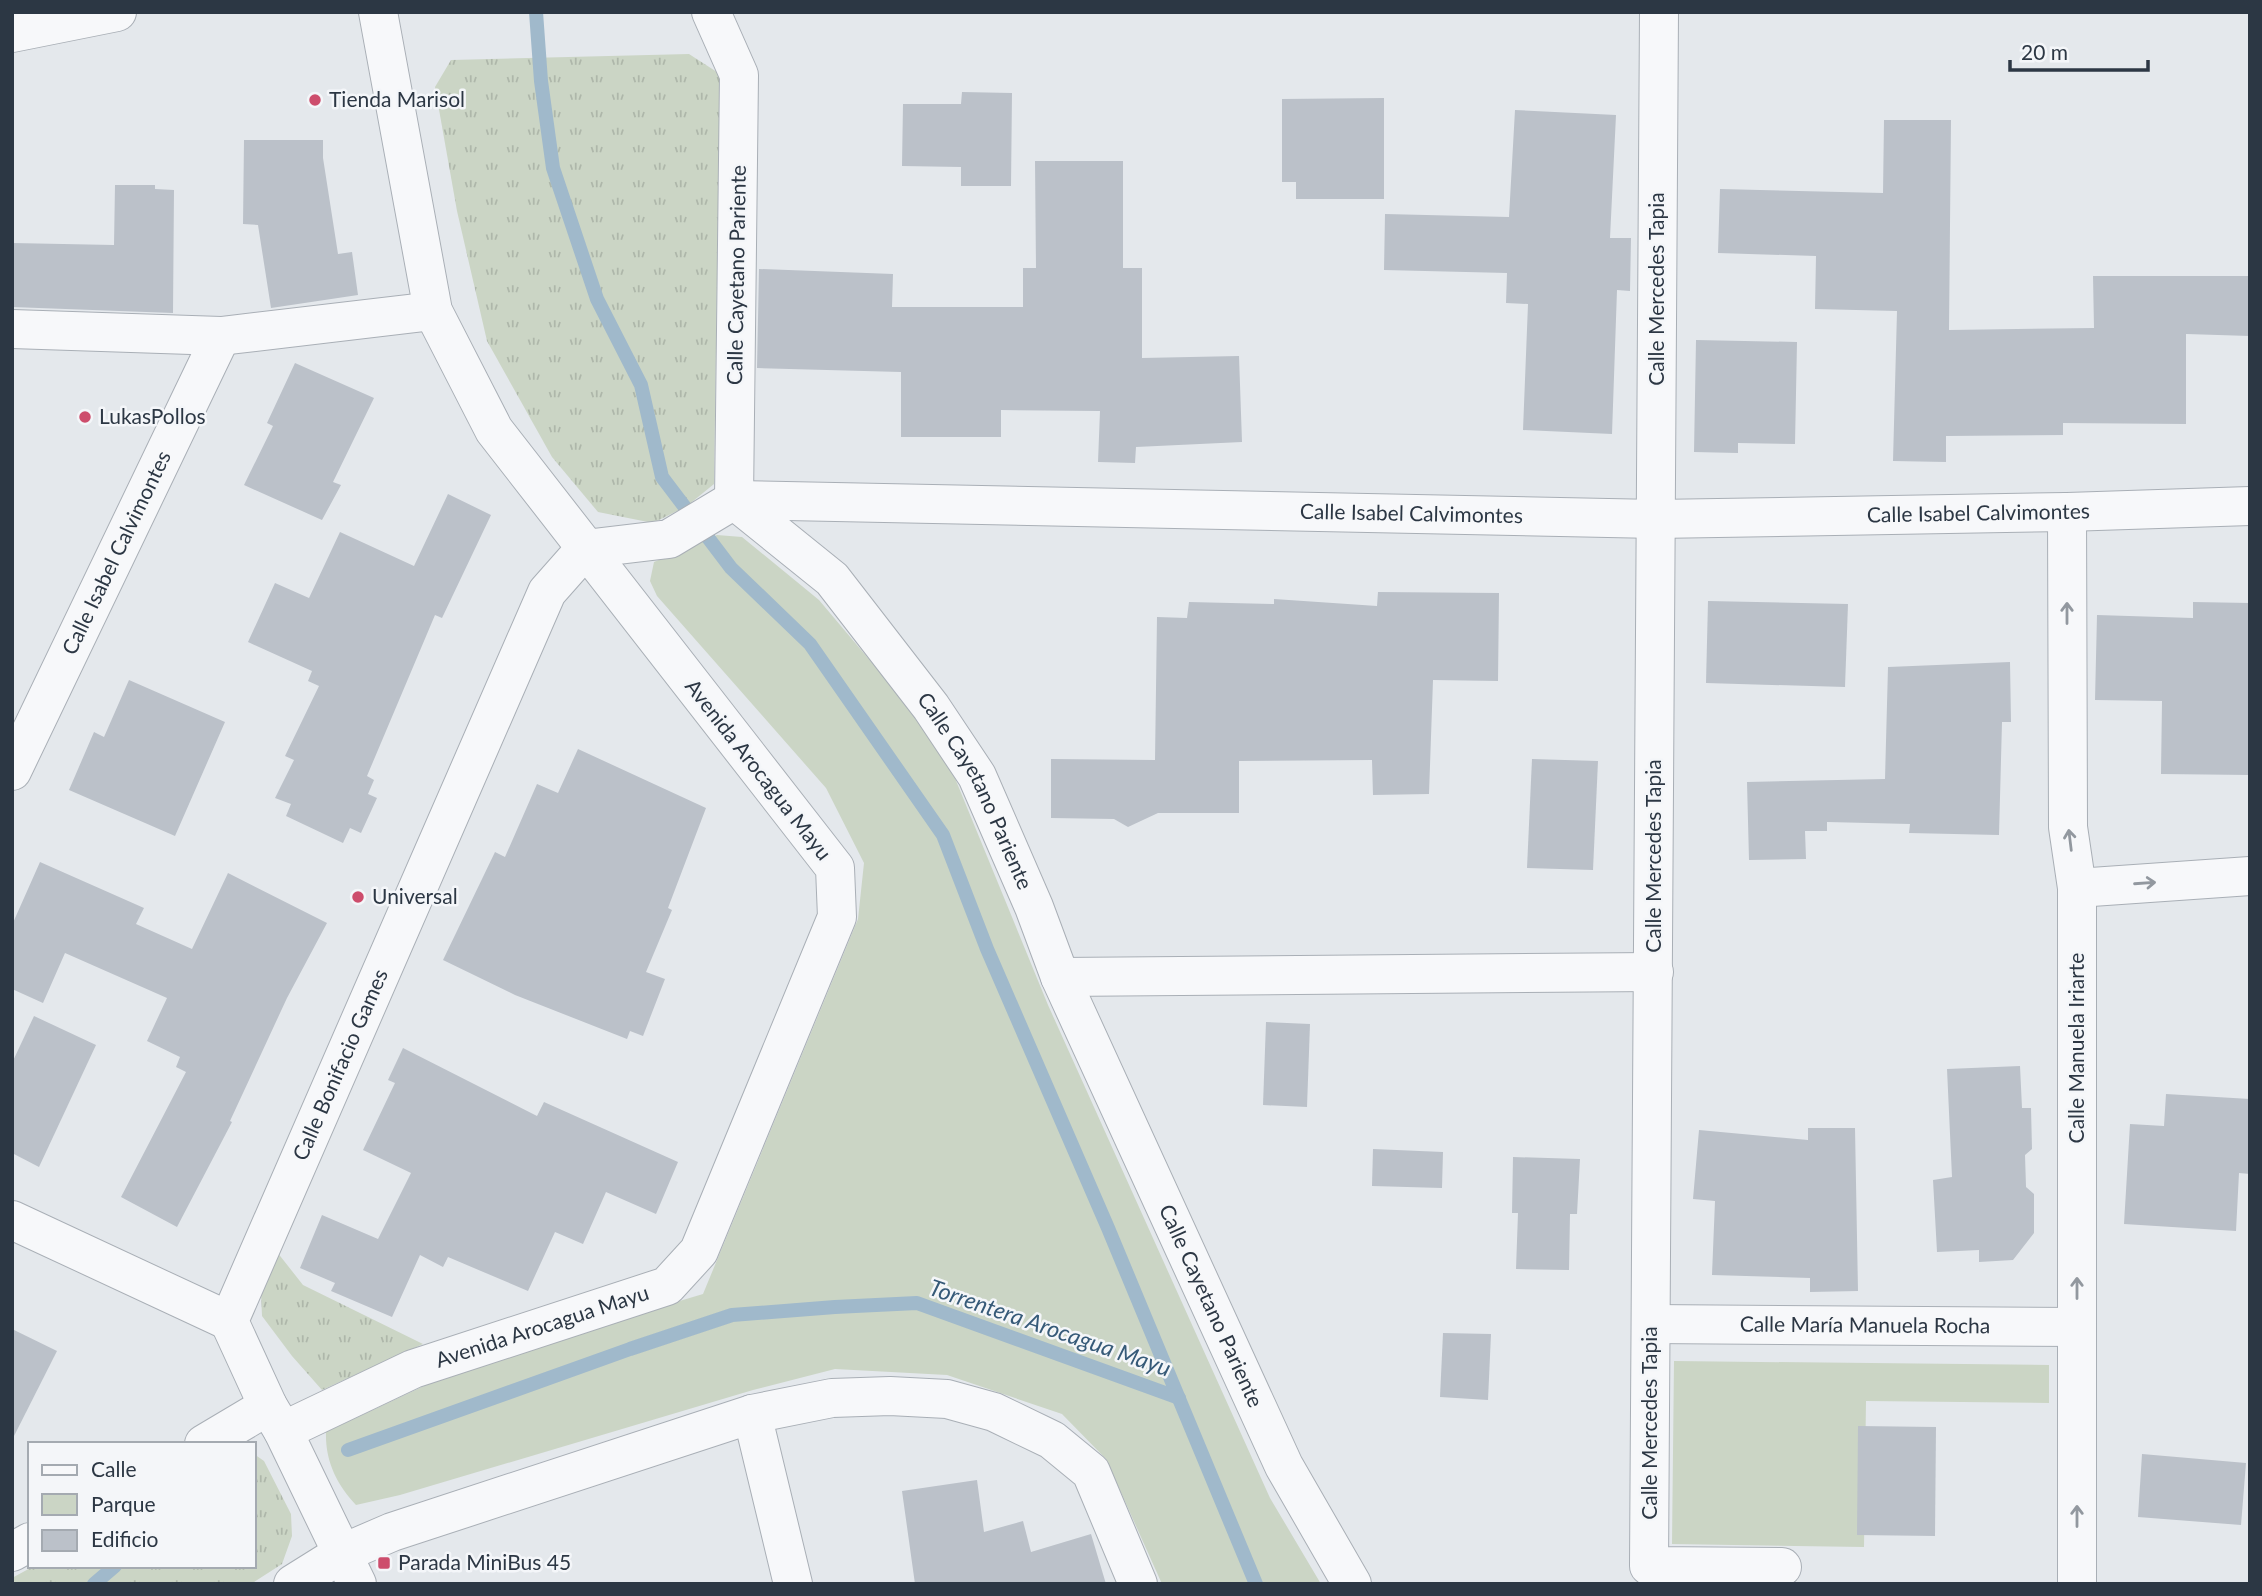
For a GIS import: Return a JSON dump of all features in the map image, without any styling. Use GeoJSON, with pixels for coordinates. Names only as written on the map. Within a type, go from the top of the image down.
{"type":"FeatureCollection","features":[{"type":"Feature","properties":{"kind":"street"},"geometry":{"type":"LineString","coordinates":[[12,33],[117,12]]}},
{"type":"Feature","properties":{"kind":"street","name":"Avenida Arocagua Mayu"},"geometry":{"type":"LineString","coordinates":[[209,1442],[413,1369],[667,1286],[699,1251],[837,917],[835,868],[494,430],[433,311],[378,12]]}},
{"type":"Feature","properties":{"kind":"street","name":"Calle Cayetano Pariente"},"geometry":{"type":"LineString","coordinates":[[711,12],[739,75],[734,500],[832,579],[931,707],[977,776],[1034,907],[1060,977],[1284,1466],[1352,1584]]}},
{"type":"Feature","properties":{"kind":"street","name":"Calle Mercedes Tapia"},"geometry":{"type":"LineString","coordinates":[[1659,12],[1649,1566],[1782,1567]]}},
{"type":"Feature","properties":{"kind":"street"},"geometry":{"type":"LineString","coordinates":[[12,328],[220,337],[433,311]]}},
{"type":"Feature","properties":{"kind":"street","name":"Calle Isabel Calvimontes"},"geometry":{"type":"LineString","coordinates":[[12,771],[220,337]]}},
{"type":"Feature","properties":{"kind":"street"},"geometry":{"type":"LineString","coordinates":[[585,549],[669,539],[734,500]]}},
{"type":"Feature","properties":{"kind":"street","name":"Calle Isabel Calvimontes"},"geometry":{"type":"LineString","coordinates":[[734,500],[1656,519],[2250,506]]}},
{"type":"Feature","properties":{"kind":"street","name":"Calle Manuela Iriarte"},"geometry":{"type":"LineString","coordinates":[[2067,512],[2068,827],[2077,888],[2077,1584]]}},
{"type":"Feature","properties":{"kind":"street","name":"Calle Bonifacio Games"},"geometry":{"type":"LineString","coordinates":[[229,1321],[547,592],[585,549]]}},
{"type":"Feature","properties":{"kind":"street"},"geometry":{"type":"LineString","coordinates":[[2077,888],[2250,876]]}},
{"type":"Feature","properties":{"kind":"street"},"geometry":{"type":"LineString","coordinates":[[1060,977],[1654,972]]}},
{"type":"Feature","properties":{"kind":"street"},"geometry":{"type":"LineString","coordinates":[[12,1220],[229,1321],[349,1569]]}},
{"type":"Feature","properties":{"kind":"street","name":"Calle María Manuela Rocha"},"geometry":{"type":"LineString","coordinates":[[1651,1324],[2077,1327]]}},
{"type":"Feature","properties":{"kind":"street"},"geometry":{"type":"LineString","coordinates":[[293,1584],[349,1569],[392,1532],[752,1414],[832,1398],[890,1396],[947,1399],[994,1412],[1052,1440],[1091,1472],[1138,1584]]}},
{"type":"Feature","properties":{"kind":"street"},"geometry":{"type":"LineString","coordinates":[[752,1414],[793,1584]]}},
{"type":"Feature","properties":{"kind":"street"},"geometry":{"type":"LineString","coordinates":[[12,1552],[28,1543]]}},
{"type":"Feature","properties":{"kind":"green space"},"geometry":{"type":"Polygon","coordinates":[[[689,54],[720,74],[714,484],[687,506],[653,523],[598,512],[552,457],[487,341],[457,211],[435,87],[451,60],[689,54]]]}},
{"type":"Feature","properties":{"kind":"green space"},"geometry":{"type":"Polygon","coordinates":[[[717,535],[742,537],[819,600],[905,702],[950,766],[1048,1005],[1270,1498],[1321,1584],[1162,1584],[1106,1459],[1062,1414],[947,1375],[835,1369],[753,1390],[400,1495],[356,1505],[338,1481],[330,1463],[326,1432],[475,1362],[703,1294],[858,919],[864,863],[826,788],[657,596],[650,581],[654,562],[717,535]]]}},
{"type":"Feature","properties":{"kind":"green space"},"geometry":{"type":"Polygon","coordinates":[[[277,1252],[303,1285],[423,1344],[322,1390],[262,1316],[261,1293],[277,1252]]]}},
{"type":"Feature","properties":{"kind":"green space"},"geometry":{"type":"Polygon","coordinates":[[[1674,1361],[2049,1365],[2049,1403],[1866,1401],[1864,1547],[1672,1544],[1674,1361]]]}},
{"type":"Feature","properties":{"kind":"green space"},"geometry":{"type":"Polygon","coordinates":[[[256,1455],[264,1461],[291,1514],[292,1536],[282,1564],[251,1584],[12,1584],[12,1578],[30,1568],[256,1568],[256,1455]]]}},
{"type":"Feature","properties":{"kind":"building"},"geometry":{"type":"Polygon","coordinates":[[[962,92],[1012,93],[1011,186],[961,186],[961,167],[902,166],[903,104],[961,104],[962,92]]]}},
{"type":"Feature","properties":{"kind":"building"},"geometry":{"type":"Polygon","coordinates":[[[1384,98],[1384,199],[1296,199],[1296,182],[1282,182],[1282,99],[1384,98]]]}},
{"type":"Feature","properties":{"kind":"building"},"geometry":{"type":"Polygon","coordinates":[[[1515,110],[1616,115],[1610,238],[1631,238],[1630,291],[1617,290],[1612,434],[1523,430],[1528,304],[1506,303],[1507,273],[1384,270],[1385,214],[1509,217],[1515,110]]]}},
{"type":"Feature","properties":{"kind":"building"},"geometry":{"type":"Polygon","coordinates":[[[1884,120],[1951,120],[1949,330],[2094,328],[2093,276],[2250,276],[2250,336],[2186,334],[2186,424],[2063,423],[2063,435],[1946,436],[1946,462],[1893,461],[1897,311],[1815,309],[1816,256],[1718,253],[1720,189],[1883,193],[1884,120]]]}},
{"type":"Feature","properties":{"kind":"building"},"geometry":{"type":"Polygon","coordinates":[[[244,140],[323,140],[323,158],[338,254],[352,252],[358,295],[271,308],[258,225],[243,224],[244,140]]]}},
{"type":"Feature","properties":{"kind":"building"},"geometry":{"type":"Polygon","coordinates":[[[1035,161],[1123,161],[1123,268],[1142,268],[1142,358],[1239,356],[1242,442],[1136,447],[1135,463],[1098,462],[1100,411],[1001,410],[1001,437],[901,437],[901,372],[757,368],[759,269],[893,274],[892,307],[1023,307],[1023,268],[1036,268],[1035,161]]]}},
{"type":"Feature","properties":{"kind":"building"},"geometry":{"type":"Polygon","coordinates":[[[115,185],[155,185],[155,189],[174,190],[173,313],[12,307],[12,243],[114,245],[115,185]]]}},
{"type":"Feature","properties":{"kind":"building"},"geometry":{"type":"Polygon","coordinates":[[[1696,340],[1797,342],[1795,444],[1738,443],[1738,453],[1694,452],[1696,340]]]}},
{"type":"Feature","properties":{"kind":"building"},"geometry":{"type":"Polygon","coordinates":[[[295,363],[374,398],[333,482],[341,485],[322,520],[244,485],[273,426],[267,423],[295,363]]]}},
{"type":"Feature","properties":{"kind":"building"},"geometry":{"type":"Polygon","coordinates":[[[448,494],[491,515],[442,618],[435,615],[367,776],[374,780],[368,794],[377,798],[361,833],[350,828],[343,843],[286,816],[291,804],[275,798],[294,760],[285,756],[319,686],[308,681],[312,671],[248,642],[275,583],[309,598],[340,532],[414,566],[448,494]]]}},
{"type":"Feature","properties":{"kind":"building"},"geometry":{"type":"Polygon","coordinates":[[[1378,592],[1499,593],[1498,681],[1433,680],[1429,794],[1373,795],[1372,760],[1239,761],[1239,813],[1158,813],[1128,827],[1114,819],[1051,818],[1051,759],[1155,760],[1157,617],[1187,618],[1189,602],[1274,604],[1274,599],[1377,606],[1378,592]]]}},
{"type":"Feature","properties":{"kind":"building"},"geometry":{"type":"Polygon","coordinates":[[[1708,601],[1848,604],[1845,687],[1706,683],[1708,601]]]}},
{"type":"Feature","properties":{"kind":"building"},"geometry":{"type":"Polygon","coordinates":[[[2193,602],[2250,603],[2250,775],[2161,774],[2162,701],[2095,700],[2097,615],[2193,618],[2193,602]]]}},
{"type":"Feature","properties":{"kind":"building"},"geometry":{"type":"Polygon","coordinates":[[[2010,662],[2011,722],[2002,722],[1999,835],[1909,833],[1910,824],[1827,822],[1827,831],[1805,831],[1806,859],[1749,860],[1747,782],[1885,779],[1888,667],[2010,662]]]}},
{"type":"Feature","properties":{"kind":"building"},"geometry":{"type":"Polygon","coordinates":[[[129,680],[225,722],[175,836],[69,790],[94,732],[104,737],[129,680]]]}},
{"type":"Feature","properties":{"kind":"building"},"geometry":{"type":"Polygon","coordinates":[[[578,749],[706,808],[668,908],[672,910],[646,972],[665,979],[643,1036],[630,1031],[627,1039],[515,995],[443,960],[495,852],[505,857],[537,784],[558,793],[578,749]]]}},
{"type":"Feature","properties":{"kind":"building"},"geometry":{"type":"Polygon","coordinates":[[[1532,759],[1598,761],[1593,870],[1527,868],[1532,759]]]}},
{"type":"Feature","properties":{"kind":"building"},"geometry":{"type":"Polygon","coordinates":[[[40,862],[144,908],[136,924],[192,949],[228,873],[327,923],[287,998],[230,1121],[232,1122],[177,1227],[121,1197],[186,1072],[176,1067],[180,1057],[147,1041],[167,998],[65,953],[43,1003],[12,989],[12,925],[40,862]]]}},
{"type":"Feature","properties":{"kind":"building"},"geometry":{"type":"Polygon","coordinates":[[[34,1016],[96,1045],[39,1167],[12,1153],[12,1063],[34,1016]]]}},
{"type":"Feature","properties":{"kind":"building"},"geometry":{"type":"Polygon","coordinates":[[[1266,1022],[1310,1024],[1307,1107],[1263,1105],[1266,1022]]]}},
{"type":"Feature","properties":{"kind":"building"},"geometry":{"type":"Polygon","coordinates":[[[403,1048],[537,1116],[544,1102],[678,1162],[656,1214],[606,1192],[583,1244],[555,1232],[528,1291],[448,1257],[443,1267],[420,1255],[392,1317],[331,1291],[335,1283],[300,1268],[322,1215],[378,1239],[411,1173],[363,1150],[395,1083],[388,1080],[403,1048]]]}},
{"type":"Feature","properties":{"kind":"building"},"geometry":{"type":"Polygon","coordinates":[[[2020,1066],[2022,1108],[2031,1108],[2032,1149],[2025,1155],[2026,1187],[2034,1194],[2034,1233],[2013,1260],[1979,1262],[1979,1250],[1937,1252],[1933,1180],[1952,1177],[1947,1069],[2020,1066]]]}},
{"type":"Feature","properties":{"kind":"building"},"geometry":{"type":"Polygon","coordinates":[[[2166,1094],[2250,1099],[2250,1174],[2239,1173],[2236,1231],[2124,1224],[2130,1124],[2164,1126],[2166,1094]]]}},
{"type":"Feature","properties":{"kind":"building"},"geometry":{"type":"Polygon","coordinates":[[[1808,1128],[1855,1128],[1858,1291],[1810,1292],[1810,1278],[1712,1275],[1715,1201],[1693,1199],[1699,1130],[1808,1140],[1808,1128]]]}},
{"type":"Feature","properties":{"kind":"building"},"geometry":{"type":"Polygon","coordinates":[[[1373,1149],[1443,1152],[1442,1188],[1372,1186],[1373,1149]]]}},
{"type":"Feature","properties":{"kind":"building"},"geometry":{"type":"Polygon","coordinates":[[[1513,1157],[1580,1159],[1577,1214],[1570,1214],[1569,1270],[1516,1269],[1518,1213],[1512,1213],[1513,1157]]]}},
{"type":"Feature","properties":{"kind":"building"},"geometry":{"type":"Polygon","coordinates":[[[12,1329],[57,1351],[12,1440],[12,1329]]]}},
{"type":"Feature","properties":{"kind":"building"},"geometry":{"type":"Polygon","coordinates":[[[1443,1333],[1491,1334],[1488,1400],[1440,1397],[1443,1333]]]}},
{"type":"Feature","properties":{"kind":"building"},"geometry":{"type":"Polygon","coordinates":[[[1858,1426],[1936,1427],[1935,1536],[1857,1535],[1858,1426]]]}},
{"type":"Feature","properties":{"kind":"building"},"geometry":{"type":"Polygon","coordinates":[[[2142,1454],[2246,1463],[2241,1525],[2138,1517],[2142,1454]]]}},
{"type":"Feature","properties":{"kind":"building"},"geometry":{"type":"Polygon","coordinates":[[[977,1480],[984,1532],[1023,1521],[1031,1552],[1091,1534],[1106,1584],[915,1584],[902,1491],[977,1480]]]}},
{"type":"Feature","properties":{"kind":"waterway"},"geometry":{"type":"LineString","coordinates":[[536,12],[541,81],[553,168],[597,299],[641,385],[662,477],[731,568],[810,644],[943,835],[987,949],[1108,1228],[1256,1584]]}},
{"type":"Feature","properties":{"kind":"waterway","name":"Torrentera Arocagua Mayu"},"geometry":{"type":"LineString","coordinates":[[348,1450],[732,1315],[835,1307],[917,1303],[1179,1398]]}},
{"type":"Feature","properties":{"kind":"waterway","name":"Torrentera Arocagua Mayu"},"geometry":{"type":"LineString","coordinates":[[94,1584],[113,1568]]}},
{"type":"Feature","properties":{"kind":"place","name":"Tienda Marisol"},"geometry":{"type":"Point","coordinates":[315,100]}},
{"type":"Feature","properties":{"kind":"place","name":"LukasPollos"},"geometry":{"type":"Point","coordinates":[85,417]}},
{"type":"Feature","properties":{"kind":"place","name":"Universal"},"geometry":{"type":"Point","coordinates":[358,897]}},
{"type":"Feature","properties":{"kind":"place","name":"Parada MiniBus 45"},"geometry":{"type":"Point","coordinates":[384,1563]}}]}
